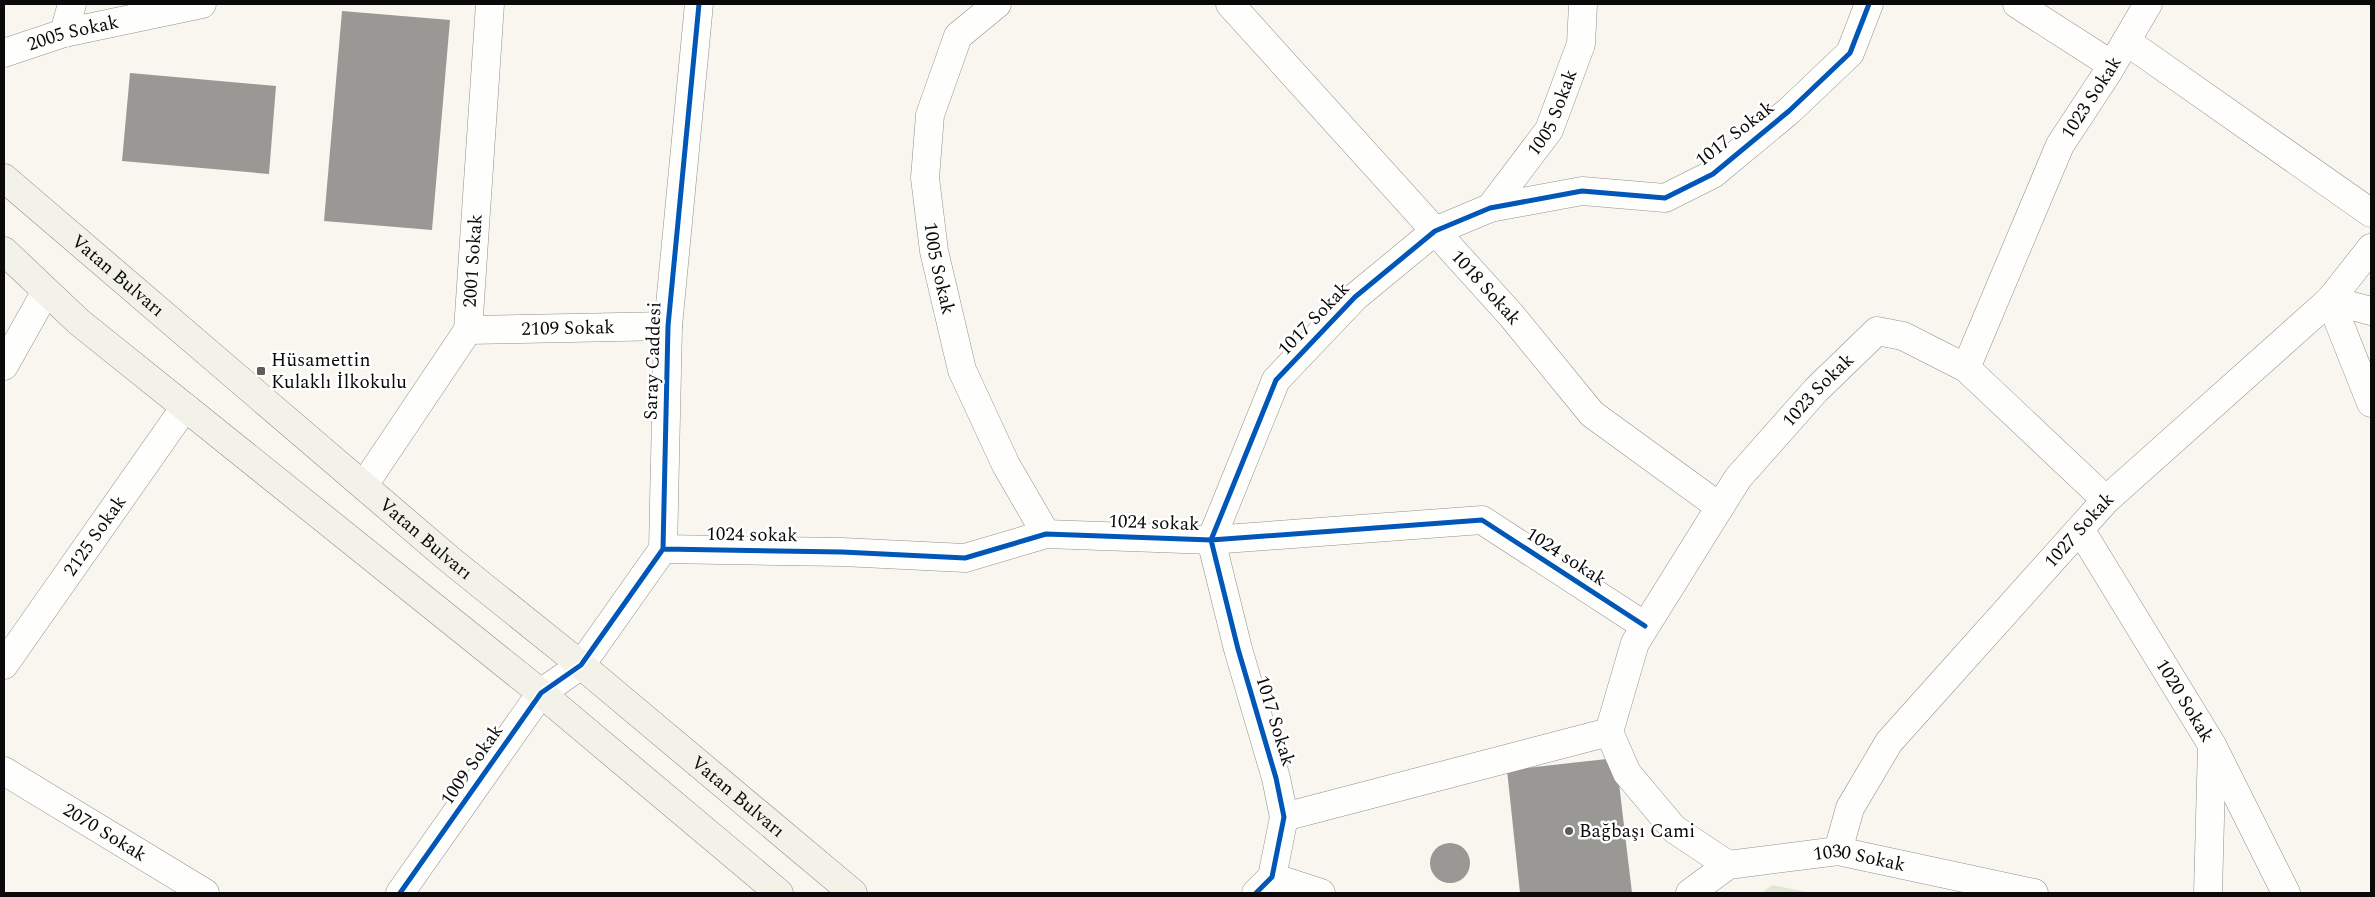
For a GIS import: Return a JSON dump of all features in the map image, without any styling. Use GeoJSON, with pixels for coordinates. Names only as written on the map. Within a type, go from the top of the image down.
{"type":"FeatureCollection","features":[{"type":"Feature","properties":{"kind":"main road","name":"Vatan Bulvarı"},"geometry":{"type":"LineString","coordinates":[[4,178],[449,559],[580,665],[853,893]]}},
{"type":"Feature","properties":{"kind":"main road"},"geometry":{"type":"LineString","coordinates":[[4,251],[45,293],[542,693],[779,893]]}},
{"type":"Feature","properties":{"kind":"street"},"geometry":{"type":"LineString","coordinates":[[64,33],[72,4]]}},
{"type":"Feature","properties":{"kind":"street","name":"2005 Sokak"},"geometry":{"type":"LineString","coordinates":[[4,54],[64,33],[202,4]]}},
{"type":"Feature","properties":{"kind":"street","name":"2001 Sokak"},"geometry":{"type":"LineString","coordinates":[[364,485],[468,330],[490,4]]}},
{"type":"Feature","properties":{"kind":"street","name":"Saray Caddesi"},"geometry":{"type":"LineString","coordinates":[[663,549],[668,326],[699,4]]}},
{"type":"Feature","properties":{"kind":"street","name":"1005 Sokak"},"geometry":{"type":"LineString","coordinates":[[996,4],[958,36],[930,115],[925,178],[934,251],[962,370],[1006,465],[1046,534]]}},
{"type":"Feature","properties":{"kind":"street","name":"1018 Sokak"},"geometry":{"type":"LineString","coordinates":[[1230,4],[1511,315],[1592,414],[1720,507]]}},
{"type":"Feature","properties":{"kind":"street","name":"1005 Sokak"},"geometry":{"type":"LineString","coordinates":[[1490,208],[1548,130],[1581,44],[1583,4]]}},
{"type":"Feature","properties":{"kind":"street","name":"1017 Sokak"},"geometry":{"type":"LineString","coordinates":[[1264,885],[1284,817],[1276,778],[1238,649],[1211,540],[1276,380],[1355,297],[1436,231],[1490,208],[1582,191],[1665,198],[1713,174],[1789,111],[1850,53],[1869,4]]}},
{"type":"Feature","properties":{"kind":"street"},"geometry":{"type":"LineString","coordinates":[[2017,4],[2112,64]]}},
{"type":"Feature","properties":{"kind":"street","name":"1023 Sokak"},"geometry":{"type":"LineString","coordinates":[[1609,732],[1635,643],[1645,626],[1738,478],[1816,390],[1877,331],[1903,336],[1966,368],[2060,145],[2148,4]]}},
{"type":"Feature","properties":{"kind":"street"},"geometry":{"type":"LineString","coordinates":[[2126,41],[2371,213]]}},
{"type":"Feature","properties":{"kind":"street","name":"1027 Sokak"},"geometry":{"type":"LineString","coordinates":[[1838,851],[1850,808],[1889,742],[2106,500],[2330,300],[2371,248]]}},
{"type":"Feature","properties":{"kind":"street"},"geometry":{"type":"LineString","coordinates":[[4,366],[45,293]]}},
{"type":"Feature","properties":{"kind":"street"},"geometry":{"type":"LineString","coordinates":[[2330,300],[2371,311]]}},
{"type":"Feature","properties":{"kind":"street"},"geometry":{"type":"LineString","coordinates":[[2330,300],[2371,403]]}},
{"type":"Feature","properties":{"kind":"street","name":"2109 Sokak"},"geometry":{"type":"LineString","coordinates":[[468,330],[668,326]]}},
{"type":"Feature","properties":{"kind":"street"},"geometry":{"type":"LineString","coordinates":[[1966,368],[2106,500]]}},
{"type":"Feature","properties":{"kind":"street","name":"2125 Sokak"},"geometry":{"type":"LineString","coordinates":[[4,665],[185,407]]}},
{"type":"Feature","properties":{"kind":"street","name":"1024 sokak"},"geometry":{"type":"LineString","coordinates":[[663,549],[842,552],[964,558],[1046,534],[1211,540],[1482,520],[1645,626]]}},
{"type":"Feature","properties":{"kind":"street","name":"1020 Sokak"},"geometry":{"type":"LineString","coordinates":[[2080,529],[2212,745],[2208,893]]}},
{"type":"Feature","properties":{"kind":"street"},"geometry":{"type":"LineString","coordinates":[[580,665],[663,549]]}},
{"type":"Feature","properties":{"kind":"street","name":"1009 Sokak"},"geometry":{"type":"LineString","coordinates":[[400,893],[542,693],[580,665]]}},
{"type":"Feature","properties":{"kind":"street"},"geometry":{"type":"LineString","coordinates":[[1284,817],[1609,732],[1627,773],[1674,829],[1728,865]]}},
{"type":"Feature","properties":{"kind":"street"},"geometry":{"type":"LineString","coordinates":[[2212,745],[2286,893]]}},
{"type":"Feature","properties":{"kind":"street","name":"2070 Sokak"},"geometry":{"type":"LineString","coordinates":[[4,771],[205,893]]}},
{"type":"Feature","properties":{"kind":"street","name":"1030 Sokak"},"geometry":{"type":"LineString","coordinates":[[1690,893],[1728,865],[1838,851],[2034,893]]}},
{"type":"Feature","properties":{"kind":"street"},"geometry":{"type":"LineString","coordinates":[[1264,885],[1321,893]]}},
{"type":"Feature","properties":{"kind":"green space"},"geometry":{"type":"Polygon","coordinates":[[[1772,885],[1812,893],[1762,893],[1772,885]]]}},
{"type":"Feature","properties":{"kind":"building"},"geometry":{"type":"Polygon","coordinates":[[[342,11],[450,20],[432,230],[324,221],[342,11]]]}},
{"type":"Feature","properties":{"kind":"building"},"geometry":{"type":"Polygon","coordinates":[[[130,73],[276,86],[269,174],[122,161],[130,73]]]}},
{"type":"Feature","properties":{"kind":"building","name":"Bağbaşı Cami"},"geometry":{"type":"Polygon","coordinates":[[[1616,758],[1632,893],[1520,893],[1507,770],[1616,758]]]}},
{"type":"Feature","properties":{"kind":"building"},"geometry":{"type":"Polygon","coordinates":[[[1446,843],[1454,843],[1461,846],[1467,852],[1470,863],[1467,874],[1461,880],[1454,883],[1446,883],[1439,880],[1433,874],[1430,867],[1430,859],[1433,852],[1439,846],[1446,843]]]}},
{"type":"Feature","properties":{"kind":"cycle path"},"geometry":{"type":"LineString","coordinates":[[400,893],[541,693],[581,665],[663,549],[668,326],[699,4]]}},
{"type":"Feature","properties":{"kind":"cycle path"},"geometry":{"type":"LineString","coordinates":[[1256,893],[1272,877],[1284,817],[1276,778],[1238,649],[1211,540],[1276,380],[1355,297],[1435,231],[1490,208],[1582,191],[1665,198],[1713,174],[1789,111],[1850,53],[1869,4]]}},
{"type":"Feature","properties":{"kind":"cycle path"},"geometry":{"type":"LineString","coordinates":[[663,549],[842,552],[965,558],[1046,534],[1211,540],[1482,520],[1645,626]]}},
{"type":"Feature","properties":{"kind":"place","name":"Hüsamettin Kulaklı İlkokulu"},"geometry":{"type":"Point","coordinates":[261,371]}},
{"type":"Feature","properties":{"kind":"place","name":"Bağbaşı Cami"},"geometry":{"type":"Point","coordinates":[1569,831]}}]}
